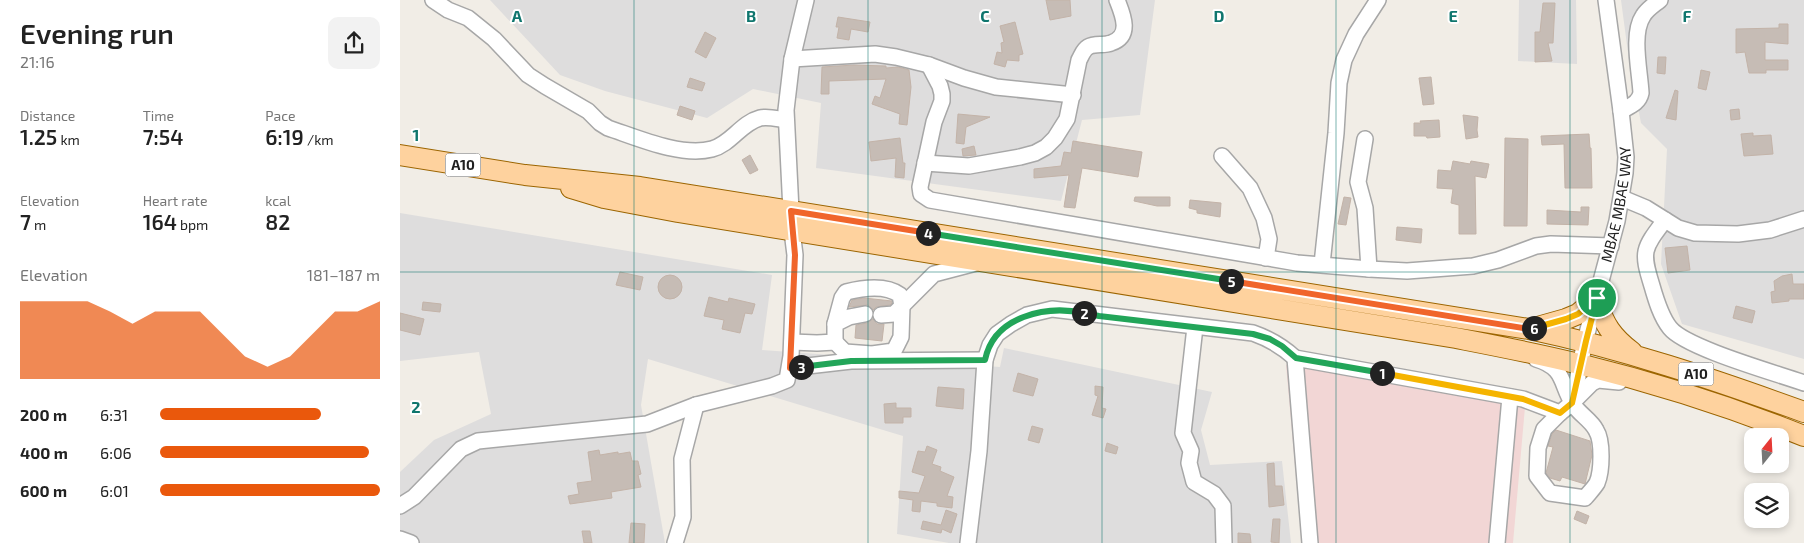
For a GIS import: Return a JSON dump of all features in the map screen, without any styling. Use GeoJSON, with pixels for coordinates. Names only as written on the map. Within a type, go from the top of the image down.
{"type":"FeatureCollection","features":[{"type":"Feature","properties":{"kind":"main road","name":"A10"},"geometry":{"type":"LineString","coordinates":[[400,155],[525,175],[640,187],[1529,329],[1635,354],[1746,390],[1804,412]]}},
{"type":"Feature","properties":{"kind":"main road","name":"A10"},"geometry":{"type":"LineString","coordinates":[[525,175],[624,202],[1470,341],[1580,364],[1753,416],[1804,436]]}},
{"type":"Feature","properties":{"kind":"main road"},"geometry":{"type":"LineString","coordinates":[[1529,329],[1578,314],[1597,300],[1608,330],[1616,340],[1635,354]]}},
{"type":"Feature","properties":{"kind":"street"},"geometry":{"type":"LineString","coordinates":[[433,0],[448,10],[468,18],[494,39],[535,80],[588,111],[608,128],[678,149],[706,150],[719,147],[747,124],[760,118],[786,120]]}},
{"type":"Feature","properties":{"kind":"street"},"geometry":{"type":"LineString","coordinates":[[400,506],[414,497],[462,449],[478,441],[647,424],[696,405],[787,380],[792,342],[795,255],[786,120],[792,59],[806,0]]}},
{"type":"Feature","properties":{"kind":"street"},"geometry":{"type":"LineString","coordinates":[[925,163],[969,166],[1005,160],[1046,147],[1064,126],[1073,95],[1079,60],[1083,52],[1088,47],[1111,44],[1122,36],[1125,29],[1124,18],[1117,0]]}},
{"type":"Feature","properties":{"kind":"street"},"geometry":{"type":"LineString","coordinates":[[1322,264],[1336,133],[1339,83],[1344,60],[1356,34],[1378,0]]}},
{"type":"Feature","properties":{"kind":"street","name":"MBAE MBAE WAY"},"geometry":{"type":"LineString","coordinates":[[1572,403],[1622,198],[1626,156],[1606,0]]}},
{"type":"Feature","properties":{"kind":"street"},"geometry":{"type":"LineString","coordinates":[[1621,111],[1637,102],[1640,98],[1637,48],[1638,26],[1644,14],[1660,0]]}},
{"type":"Feature","properties":{"kind":"street"},"geometry":{"type":"LineString","coordinates":[[792,59],[875,54],[929,65],[964,78],[996,86],[1073,95]]}},
{"type":"Feature","properties":{"kind":"street"},"geometry":{"type":"LineString","coordinates":[[929,65],[942,94],[920,190],[923,196],[930,200],[1297,263],[1369,269],[1407,271],[1472,266],[1498,260],[1536,246],[1551,244],[1611,246]]}},
{"type":"Feature","properties":{"kind":"street"},"geometry":{"type":"LineString","coordinates":[[1365,140],[1358,182],[1365,208],[1369,269]]}},
{"type":"Feature","properties":{"kind":"street"},"geometry":{"type":"LineString","coordinates":[[1222,156],[1250,188],[1264,218],[1269,239],[1266,258]]}},
{"type":"Feature","properties":{"kind":"street"},"geometry":{"type":"LineString","coordinates":[[1622,198],[1646,208],[1678,228],[1695,233],[1738,234],[1770,230],[1804,219]]}},
{"type":"Feature","properties":{"kind":"street"},"geometry":{"type":"LineString","coordinates":[[1665,220],[1650,239],[1644,255],[1655,296],[1669,327],[1678,336],[1694,344],[1804,383]]}},
{"type":"Feature","properties":{"kind":"street"},"geometry":{"type":"LineString","coordinates":[[881,315],[894,314],[934,274],[987,261]]}},
{"type":"Feature","properties":{"kind":"street"},"geometry":{"type":"LineString","coordinates":[[878,288],[894,291],[900,296],[902,306],[901,337],[894,351],[872,354],[845,352],[835,342],[835,324],[840,304],[846,292],[878,288]]}},
{"type":"Feature","properties":{"kind":"street"},"geometry":{"type":"LineString","coordinates":[[968,543],[979,451],[985,360],[990,345],[997,334],[1011,324],[1027,315],[1052,309],[1253,334],[1270,339],[1296,358],[1523,399],[1560,413]]}},
{"type":"Feature","properties":{"kind":"street"},"geometry":{"type":"LineString","coordinates":[[835,324],[865,314]]}},
{"type":"Feature","properties":{"kind":"street"},"geometry":{"type":"LineString","coordinates":[[1195,327],[1183,433],[1191,451],[1189,463],[1194,482],[1214,494],[1223,506],[1224,543]]}},
{"type":"Feature","properties":{"kind":"street"},"geometry":{"type":"LineString","coordinates":[[1470,341],[1543,361],[1556,370],[1563,378],[1572,403],[1597,430],[1602,456],[1597,482],[1586,498],[1550,493],[1537,476],[1538,448],[1544,429],[1572,403],[1582,391],[1592,382],[1598,380],[1663,388]]}},
{"type":"Feature","properties":{"kind":"street"},"geometry":{"type":"LineString","coordinates":[[792,342],[835,342]]}},
{"type":"Feature","properties":{"kind":"street"},"geometry":{"type":"LineString","coordinates":[[1296,358],[1310,543]]}},
{"type":"Feature","properties":{"kind":"street"},"geometry":{"type":"LineString","coordinates":[[790,368],[851,361],[985,360]]}},
{"type":"Feature","properties":{"kind":"street"},"geometry":{"type":"LineString","coordinates":[[1497,543],[1510,397]]}},
{"type":"Feature","properties":{"kind":"street"},"geometry":{"type":"LineString","coordinates":[[675,543],[683,516],[682,458],[696,405]]}},
{"type":"Feature","properties":{"kind":"street"},"geometry":{"type":"LineString","coordinates":[[400,539],[412,543]]}},
{"type":"Feature","properties":{"kind":"shaded area"},"geometry":{"type":"Polygon","coordinates":[[[490,0],[1155,0],[1140,115],[1082,120],[1061,201],[816,168],[821,103],[753,89],[707,118],[605,91],[560,75],[490,0]]]}},
{"type":"Feature","properties":{"kind":"shaded area"},"geometry":{"type":"Polygon","coordinates":[[[1519,0],[1576,0],[1577,64],[1518,61],[1519,0]]]}},
{"type":"Feature","properties":{"kind":"shaded area"},"geometry":{"type":"Polygon","coordinates":[[[1621,0],[1804,0],[1804,359],[1682,324],[1661,264],[1667,149],[1641,123],[1629,60],[1621,0]]]}},
{"type":"Feature","properties":{"kind":"shaded area"},"geometry":{"type":"Polygon","coordinates":[[[400,213],[772,275],[762,350],[1000,367],[1004,348],[1212,392],[1201,430],[1210,465],[1282,461],[1291,543],[949,543],[897,534],[903,436],[648,359],[641,405],[665,543],[400,543],[400,472],[434,440],[491,414],[479,352],[400,361],[400,213]]]}},
{"type":"Feature","properties":{"kind":"shaded area"},"geometry":{"type":"Polygon","coordinates":[[[1286,365],[1525,407],[1513,543],[1302,543],[1286,365]]]}},
{"type":"Feature","properties":{"kind":"building"},"geometry":{"type":"Polygon","coordinates":[[[1046,0],[1070,0],[1071,16],[1050,20],[1046,0]]]}},
{"type":"Feature","properties":{"kind":"building"},"geometry":{"type":"Polygon","coordinates":[[[1543,3],[1555,3],[1553,43],[1548,43],[1552,61],[1535,62],[1535,32],[1540,32],[1543,3]]]}},
{"type":"Feature","properties":{"kind":"building"},"geometry":{"type":"Polygon","coordinates":[[[838,17],[870,22],[868,32],[851,29],[849,40],[837,38],[839,27],[836,27],[838,17]]]}},
{"type":"Feature","properties":{"kind":"building"},"geometry":{"type":"Polygon","coordinates":[[[1015,22],[1023,54],[1019,55],[1019,61],[1007,60],[1005,67],[994,64],[997,52],[1002,53],[1001,43],[1004,42],[1000,26],[1015,22]]]}},
{"type":"Feature","properties":{"kind":"building"},"geometry":{"type":"Polygon","coordinates":[[[1779,24],[1788,24],[1788,44],[1765,42],[1765,60],[1788,60],[1788,70],[1766,70],[1766,73],[1749,73],[1745,52],[1736,53],[1736,29],[1779,28],[1779,24]]]}},
{"type":"Feature","properties":{"kind":"building"},"geometry":{"type":"Polygon","coordinates":[[[705,32],[716,38],[706,58],[695,52],[705,32]]]}},
{"type":"Feature","properties":{"kind":"building"},"geometry":{"type":"Polygon","coordinates":[[[1658,57],[1666,57],[1665,74],[1657,73],[1658,57]]]}},
{"type":"Feature","properties":{"kind":"building"},"geometry":{"type":"Polygon","coordinates":[[[886,66],[886,68],[898,67],[909,70],[911,87],[907,125],[899,124],[900,114],[872,104],[875,96],[880,98],[886,79],[829,81],[829,94],[821,94],[822,67],[886,66]]]}},
{"type":"Feature","properties":{"kind":"building"},"geometry":{"type":"Polygon","coordinates":[[[1701,70],[1710,72],[1706,90],[1698,88],[1701,70]]]}},
{"type":"Feature","properties":{"kind":"building"},"geometry":{"type":"Polygon","coordinates":[[[1431,77],[1434,104],[1423,105],[1419,78],[1431,77]]]}},
{"type":"Feature","properties":{"kind":"building"},"geometry":{"type":"Polygon","coordinates":[[[690,78],[705,83],[702,91],[687,87],[690,78]]]}},
{"type":"Feature","properties":{"kind":"building"},"geometry":{"type":"Polygon","coordinates":[[[1675,90],[1678,91],[1676,120],[1666,118],[1675,90]]]}},
{"type":"Feature","properties":{"kind":"building"},"geometry":{"type":"Polygon","coordinates":[[[680,106],[695,111],[692,120],[677,115],[680,106]]]}},
{"type":"Feature","properties":{"kind":"building"},"geometry":{"type":"Polygon","coordinates":[[[1739,109],[1740,119],[1731,120],[1730,110],[1739,109]]]}},
{"type":"Feature","properties":{"kind":"building"},"geometry":{"type":"Polygon","coordinates":[[[958,114],[990,117],[966,127],[964,144],[956,143],[958,114]]]}},
{"type":"Feature","properties":{"kind":"building"},"geometry":{"type":"Polygon","coordinates":[[[1463,115],[1478,117],[1478,137],[1466,139],[1463,115]]]}},
{"type":"Feature","properties":{"kind":"building"},"geometry":{"type":"Polygon","coordinates":[[[1439,120],[1440,137],[1414,136],[1414,123],[1439,120]]]}},
{"type":"Feature","properties":{"kind":"building"},"geometry":{"type":"Polygon","coordinates":[[[1753,133],[1753,136],[1771,135],[1773,154],[1744,156],[1741,134],[1753,133]]]}},
{"type":"Feature","properties":{"kind":"building"},"geometry":{"type":"Polygon","coordinates":[[[1589,134],[1592,188],[1565,188],[1564,144],[1542,145],[1541,136],[1589,134]]]}},
{"type":"Feature","properties":{"kind":"building"},"geometry":{"type":"Polygon","coordinates":[[[900,138],[903,163],[905,163],[904,178],[895,177],[896,158],[871,161],[869,142],[900,138]]]}},
{"type":"Feature","properties":{"kind":"building"},"geometry":{"type":"Polygon","coordinates":[[[1505,138],[1528,139],[1527,226],[1504,226],[1505,138]]]}},
{"type":"Feature","properties":{"kind":"building"},"geometry":{"type":"Polygon","coordinates":[[[1073,141],[1142,152],[1138,177],[1082,168],[1075,208],[1064,207],[1069,175],[1034,178],[1034,169],[1061,166],[1064,152],[1071,153],[1073,141]]]}},
{"type":"Feature","properties":{"kind":"building"},"geometry":{"type":"Polygon","coordinates":[[[974,146],[976,155],[963,156],[962,149],[974,146]]]}},
{"type":"Feature","properties":{"kind":"building"},"geometry":{"type":"Polygon","coordinates":[[[750,155],[758,170],[750,174],[742,160],[750,155]]]}},
{"type":"Feature","properties":{"kind":"building"},"geometry":{"type":"Polygon","coordinates":[[[1453,161],[1470,164],[1471,161],[1489,164],[1486,178],[1475,176],[1476,234],[1459,234],[1459,205],[1451,203],[1453,189],[1437,188],[1438,170],[1451,171],[1453,161]]]}},
{"type":"Feature","properties":{"kind":"building"},"geometry":{"type":"Polygon","coordinates":[[[1135,197],[1170,197],[1170,206],[1157,206],[1134,201],[1135,197]]]}},
{"type":"Feature","properties":{"kind":"building"},"geometry":{"type":"Polygon","coordinates":[[[1344,197],[1351,198],[1346,225],[1338,224],[1344,197]]]}},
{"type":"Feature","properties":{"kind":"building"},"geometry":{"type":"Polygon","coordinates":[[[1190,200],[1221,203],[1220,217],[1197,213],[1197,210],[1189,208],[1190,200]]]}},
{"type":"Feature","properties":{"kind":"building"},"geometry":{"type":"Polygon","coordinates":[[[1581,207],[1589,207],[1588,225],[1547,224],[1547,210],[1581,212],[1581,207]]]}},
{"type":"Feature","properties":{"kind":"building"},"geometry":{"type":"Polygon","coordinates":[[[1397,227],[1422,229],[1421,243],[1396,240],[1397,227]]]}},
{"type":"Feature","properties":{"kind":"building"},"geometry":{"type":"Polygon","coordinates":[[[1687,246],[1690,270],[1668,273],[1665,248],[1687,246]]]}},
{"type":"Feature","properties":{"kind":"building"},"geometry":{"type":"Polygon","coordinates":[[[620,272],[643,277],[640,290],[616,285],[620,272]]]}},
{"type":"Feature","properties":{"kind":"building"},"geometry":{"type":"Polygon","coordinates":[[[1792,274],[1793,284],[1804,284],[1804,299],[1789,299],[1789,301],[1772,303],[1771,292],[1775,291],[1774,281],[1782,276],[1792,274]]]}},
{"type":"Feature","properties":{"kind":"building"},"geometry":{"type":"Polygon","coordinates":[[[670,275],[679,278],[682,287],[679,296],[670,299],[661,296],[658,287],[661,278],[670,275]]]}},
{"type":"Feature","properties":{"kind":"building"},"geometry":{"type":"Polygon","coordinates":[[[709,297],[728,302],[729,298],[755,304],[752,314],[745,313],[740,333],[722,329],[724,320],[704,316],[709,297]]]}},
{"type":"Feature","properties":{"kind":"building"},"geometry":{"type":"Polygon","coordinates":[[[864,298],[892,301],[892,303],[876,307],[873,310],[868,305],[849,307],[852,300],[864,298]]]}},
{"type":"Feature","properties":{"kind":"building"},"geometry":{"type":"Polygon","coordinates":[[[423,302],[441,304],[440,312],[422,310],[423,302]]]}},
{"type":"Feature","properties":{"kind":"building"},"geometry":{"type":"Polygon","coordinates":[[[1736,306],[1755,311],[1752,323],[1733,318],[1736,306]]]}},
{"type":"Feature","properties":{"kind":"building"},"geometry":{"type":"Polygon","coordinates":[[[400,313],[424,319],[420,335],[400,330],[400,313]]]}},
{"type":"Feature","properties":{"kind":"building"},"geometry":{"type":"Polygon","coordinates":[[[873,319],[877,324],[884,324],[882,341],[855,338],[856,325],[867,323],[873,319]]]}},
{"type":"Feature","properties":{"kind":"building"},"geometry":{"type":"Polygon","coordinates":[[[1018,373],[1038,379],[1033,396],[1013,391],[1018,373]]]}},
{"type":"Feature","properties":{"kind":"building"},"geometry":{"type":"Polygon","coordinates":[[[1095,386],[1103,387],[1102,408],[1106,409],[1103,418],[1092,415],[1098,396],[1095,395],[1095,386]]]}},
{"type":"Feature","properties":{"kind":"building"},"geometry":{"type":"Polygon","coordinates":[[[938,387],[964,389],[963,409],[936,406],[938,387]]]}},
{"type":"Feature","properties":{"kind":"building"},"geometry":{"type":"Polygon","coordinates":[[[896,403],[896,408],[911,408],[911,417],[903,417],[903,423],[885,423],[884,404],[896,403]]]}},
{"type":"Feature","properties":{"kind":"building"},"geometry":{"type":"Polygon","coordinates":[[[1032,426],[1043,429],[1039,443],[1028,440],[1032,426]]]}},
{"type":"Feature","properties":{"kind":"building"},"geometry":{"type":"Polygon","coordinates":[[[1556,430],[1590,441],[1592,455],[1585,484],[1562,477],[1560,481],[1550,478],[1546,473],[1553,447],[1548,446],[1552,434],[1556,430]]]}},
{"type":"Feature","properties":{"kind":"building"},"geometry":{"type":"Polygon","coordinates":[[[1107,443],[1118,447],[1116,454],[1105,451],[1107,443]]]}},
{"type":"Feature","properties":{"kind":"building"},"geometry":{"type":"Polygon","coordinates":[[[927,446],[937,450],[932,464],[941,467],[940,471],[954,477],[947,496],[953,497],[952,508],[937,506],[937,503],[921,501],[920,512],[912,511],[913,500],[899,498],[899,491],[919,493],[925,476],[912,472],[918,451],[925,452],[927,446]]]}},
{"type":"Feature","properties":{"kind":"building"},"geometry":{"type":"Polygon","coordinates":[[[599,450],[600,455],[630,452],[632,461],[638,461],[641,474],[638,475],[641,487],[611,492],[612,498],[570,504],[568,496],[579,494],[577,483],[592,481],[588,452],[599,450]]]}},
{"type":"Feature","properties":{"kind":"building"},"geometry":{"type":"Polygon","coordinates":[[[1274,463],[1275,486],[1282,486],[1284,505],[1269,507],[1267,464],[1274,463]]]}},
{"type":"Feature","properties":{"kind":"building"},"geometry":{"type":"Polygon","coordinates":[[[946,510],[957,514],[951,533],[942,529],[941,533],[921,529],[923,521],[941,525],[946,510]]]}},
{"type":"Feature","properties":{"kind":"building"},"geometry":{"type":"Polygon","coordinates":[[[1577,511],[1589,516],[1586,524],[1574,519],[1577,511]]]}},
{"type":"Feature","properties":{"kind":"building"},"geometry":{"type":"Polygon","coordinates":[[[1273,519],[1280,519],[1279,543],[1271,542],[1273,519]]]}},
{"type":"Feature","properties":{"kind":"building"},"geometry":{"type":"Polygon","coordinates":[[[631,523],[645,524],[644,543],[629,543],[631,523]]]}},
{"type":"Feature","properties":{"kind":"building"},"geometry":{"type":"Polygon","coordinates":[[[582,531],[590,531],[592,543],[584,543],[582,531]]]}},
{"type":"Feature","properties":{"kind":"building"},"geometry":{"type":"Polygon","coordinates":[[[1238,533],[1250,534],[1251,543],[1238,543],[1238,533]]]}},
{"type":"Feature","properties":{"kind":"route"},"geometry":{"type":"LineString","coordinates":[[791,211],[1529,329],[1578,314],[1597,298],[1572,403],[1560,413],[1523,399],[1296,358],[1270,339],[1253,334],[1052,309],[1027,315],[997,334],[987,351],[985,360],[851,361],[790,368],[795,255],[791,211]]}}]}
